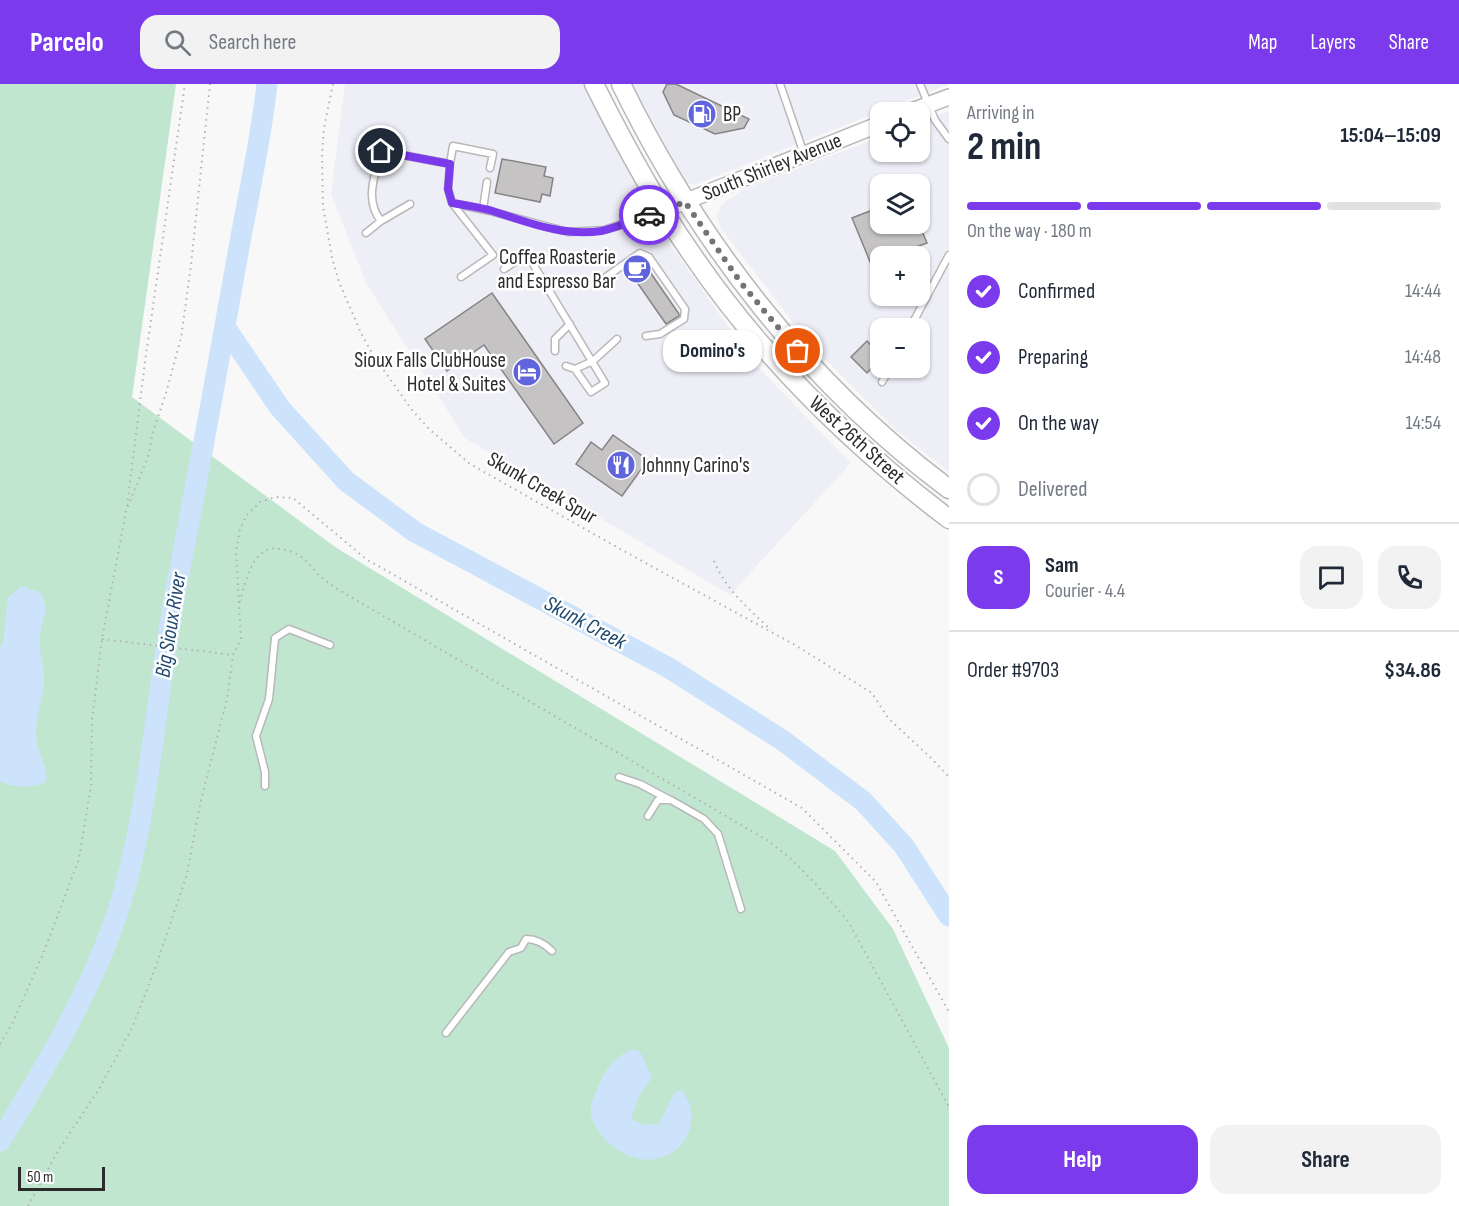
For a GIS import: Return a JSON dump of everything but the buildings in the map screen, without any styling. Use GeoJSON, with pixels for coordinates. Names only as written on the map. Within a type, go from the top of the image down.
{"type":"FeatureCollection","features":[{"type":"Feature","properties":{"kind":"main road","name":"West 26th Street"},"geometry":{"type":"LineString","coordinates":[[594,84],[633,161],[690,253],[756,339],[793,380],[863,449],[949,519]]}},
{"type":"Feature","properties":{"kind":"main road","name":"West 26th Street"},"geometry":{"type":"LineString","coordinates":[[621,84],[685,202],[741,283],[810,364],[878,432],[949,489]]}},
{"type":"Feature","properties":{"kind":"street"},"geometry":{"type":"LineString","coordinates":[[930,104],[949,97]]}},
{"type":"Feature","properties":{"kind":"street","name":"South Shirley Avenue"},"geometry":{"type":"LineString","coordinates":[[664,210],[870,128]]}},
{"type":"Feature","properties":{"kind":"lane"},"geometry":{"type":"LineString","coordinates":[[780,84],[804,154]]}},
{"type":"Feature","properties":{"kind":"lane"},"geometry":{"type":"LineString","coordinates":[[920,84],[927,102]]}},
{"type":"Feature","properties":{"kind":"lane"},"geometry":{"type":"LineString","coordinates":[[930,109],[949,139]]}},
{"type":"Feature","properties":{"kind":"lane"},"geometry":{"type":"LineString","coordinates":[[461,277],[493,255],[452,203],[448,189],[453,146],[493,154],[490,168]]}},
{"type":"Feature","properties":{"kind":"lane"},"geometry":{"type":"LineString","coordinates":[[381,221],[375,214],[371,200],[381,151],[450,164]]}},
{"type":"Feature","properties":{"kind":"lane"},"geometry":{"type":"LineString","coordinates":[[483,209],[488,182]]}},
{"type":"Feature","properties":{"kind":"lane"},"geometry":{"type":"LineString","coordinates":[[452,203],[568,232],[604,230],[664,210]]}},
{"type":"Feature","properties":{"kind":"lane"},"geometry":{"type":"LineString","coordinates":[[366,233],[410,204]]}},
{"type":"Feature","properties":{"kind":"lane"},"geometry":{"type":"LineString","coordinates":[[606,277],[640,253],[649,257],[685,309],[684,319],[660,334],[646,336]]}},
{"type":"Feature","properties":{"kind":"lane"},"geometry":{"type":"LineString","coordinates":[[504,269],[527,254],[605,383],[591,392],[575,369],[566,366]]}},
{"type":"Feature","properties":{"kind":"lane"},"geometry":{"type":"LineString","coordinates":[[915,318],[949,255]]}},
{"type":"Feature","properties":{"kind":"lane"},"geometry":{"type":"LineString","coordinates":[[555,351],[555,339],[570,324]]}},
{"type":"Feature","properties":{"kind":"lane"},"geometry":{"type":"LineString","coordinates":[[575,369],[592,362],[617,339]]}},
{"type":"Feature","properties":{"kind":"lane"},"geometry":{"type":"LineString","coordinates":[[882,382],[884,378]]}},
{"type":"Feature","properties":{"kind":"lane"},"geometry":{"type":"LineString","coordinates":[[265,786],[264,765],[256,736],[269,699],[275,638],[289,629],[330,645]]}},
{"type":"Feature","properties":{"kind":"lane"},"geometry":{"type":"LineString","coordinates":[[619,777],[640,784],[671,800],[704,819],[718,834],[741,909]]}},
{"type":"Feature","properties":{"kind":"lane"},"geometry":{"type":"LineString","coordinates":[[648,816],[658,800],[671,800]]}},
{"type":"Feature","properties":{"kind":"lane"},"geometry":{"type":"LineString","coordinates":[[446,1033],[509,952],[521,948],[526,939],[544,944],[552,951]]}},
{"type":"Feature","properties":{"kind":"path"},"geometry":{"type":"LineString","coordinates":[[0,1044],[12,1024],[43,954],[79,859],[91,785],[92,720],[102,639],[126,511],[144,362],[185,84]]}},
{"type":"Feature","properties":{"kind":"path"},"geometry":{"type":"LineString","coordinates":[[126,511],[148,457],[153,432],[181,338],[210,84]]}},
{"type":"Feature","properties":{"kind":"path","name":"Skunk Creek Spur"},"geometry":{"type":"LineString","coordinates":[[333,84],[324,128],[322,154],[323,206],[332,258],[339,282],[361,333],[373,355],[412,410],[435,435],[470,464],[775,634],[872,693],[888,718],[932,758],[949,777]]}},
{"type":"Feature","properties":{"kind":"path"},"geometry":{"type":"LineString","coordinates":[[28,1206],[58,1151],[99,1089],[132,1028],[155,969],[187,874],[201,800],[227,699],[233,655],[241,639],[236,551],[240,529],[246,516],[260,502],[275,497],[292,498],[366,559],[802,808],[876,882],[949,1012]]}},
{"type":"Feature","properties":{"kind":"path"},"geometry":{"type":"LineString","coordinates":[[714,561],[718,572],[732,592],[775,634]]}},
{"type":"Feature","properties":{"kind":"path"},"geometry":{"type":"LineString","coordinates":[[102,639],[233,655]]}},
{"type":"Feature","properties":{"kind":"shaded area"},"geometry":{"type":"Polygon","coordinates":[[[345,84],[586,84],[664,235],[715,308],[758,367],[851,463],[730,595],[465,438],[366,283],[331,194],[345,84]]]}},
{"type":"Feature","properties":{"kind":"shaded area"},"geometry":{"type":"Polygon","coordinates":[[[631,84],[949,84],[904,102],[870,102],[870,115],[694,185],[686,182],[631,84]]]}},
{"type":"Feature","properties":{"kind":"shaded area"},"geometry":{"type":"Polygon","coordinates":[[[949,111],[949,472],[897,431],[807,341],[720,227],[717,216],[721,205],[744,189],[870,141],[870,162],[930,162],[930,118],[949,111]]]}},
{"type":"Feature","properties":{"kind":"green space"},"geometry":{"type":"Polygon","coordinates":[[[0,84],[176,84],[132,397],[335,547],[835,851],[893,929],[949,1048],[949,1206],[0,1206],[0,84]]]}},
{"type":"Feature","properties":{"kind":"water"},"geometry":{"type":"Polygon","coordinates":[[[21,586],[40,592],[45,605],[40,641],[44,684],[36,736],[47,777],[46,782],[23,786],[0,782],[0,648],[3,641],[8,598],[21,586]]]}},
{"type":"Feature","properties":{"kind":"water"},"geometry":{"type":"Polygon","coordinates":[[[635,1049],[642,1055],[652,1078],[639,1096],[631,1119],[644,1125],[659,1124],[674,1094],[682,1089],[689,1104],[691,1118],[686,1138],[672,1153],[662,1157],[640,1159],[616,1149],[597,1129],[591,1114],[594,1097],[608,1068],[622,1055],[635,1049]]]}},
{"type":"Feature","properties":{"kind":"waterway","name":"Big Sioux River"},"geometry":{"type":"LineString","coordinates":[[0,1141],[72,1017],[103,952],[126,884],[143,807],[172,612],[258,147],[267,84]]}},
{"type":"Feature","properties":{"kind":"waterway","name":"Skunk Creek"},"geometry":{"type":"LineString","coordinates":[[225,327],[280,408],[346,481],[415,532],[669,668],[782,740],[863,801],[904,846],[949,916]]}},
{"type":"Feature","properties":{"kind":"way so far"},"geometry":{"type":"LineString","coordinates":[[649,215],[685,202],[741,283],[798,351]]}},
{"type":"Feature","properties":{"kind":"place","name":"BP"},"geometry":{"type":"Point","coordinates":[702,114]}},
{"type":"Feature","properties":{"kind":"place","name":"Coffea Roasterie and Espresso Bar"},"geometry":{"type":"Point","coordinates":[637,269]}},
{"type":"Feature","properties":{"kind":"place","name":"Domino's"},"geometry":{"type":"Point","coordinates":[798,351]}},
{"type":"Feature","properties":{"kind":"place","name":"Sioux Falls ClubHouse Hotel & Suites"},"geometry":{"type":"Point","coordinates":[527,372]}},
{"type":"Feature","properties":{"kind":"place","name":"Johnny Carino's"},"geometry":{"type":"Point","coordinates":[621,465]}},
{"type":"Feature","properties":{"kind":"route"},"geometry":{"type":"LineString","coordinates":[[381,151],[450,164],[448,189],[452,203],[483,209],[542,226],[568,232],[589,232],[604,230],[649,215]]}}]}
